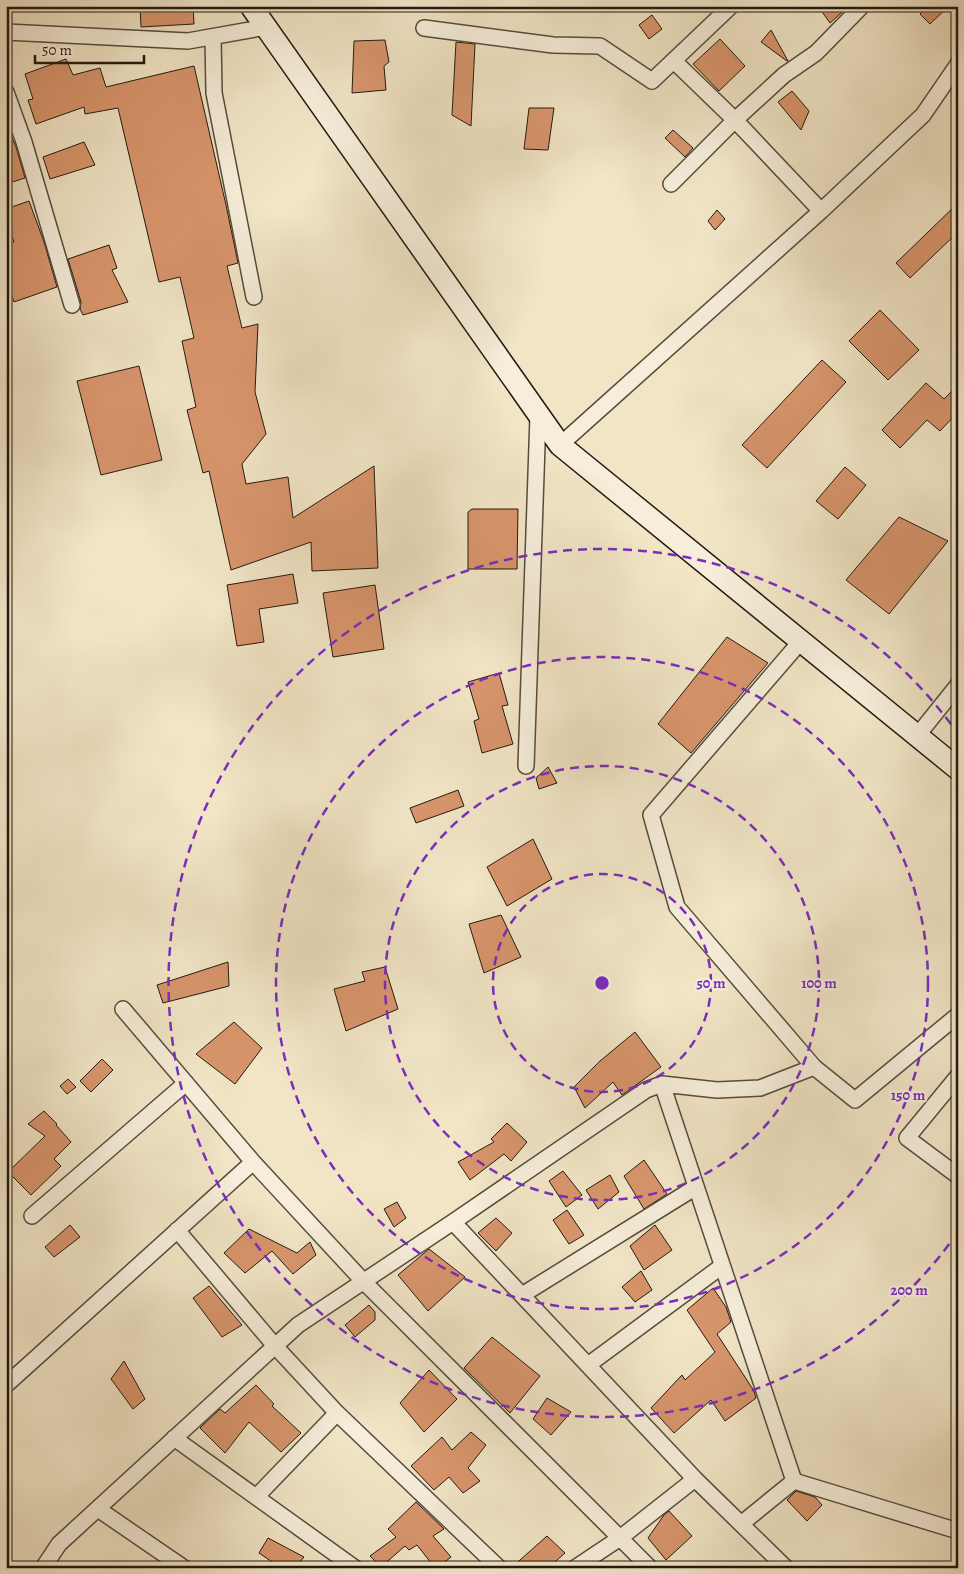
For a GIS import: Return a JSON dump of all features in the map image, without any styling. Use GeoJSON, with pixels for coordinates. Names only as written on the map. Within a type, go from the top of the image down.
{"type":"FeatureCollection","features":[{"type":"Feature","properties":{"kind":"main road"},"geometry":{"type":"LineString","coordinates":[[251,6],[560,445],[958,769]]}},
{"type":"Feature","properties":{"kind":"street"},"geometry":{"type":"LineString","coordinates":[[424,28],[553,45],[600,46],[652,81],[731,6]]}},
{"type":"Feature","properties":{"kind":"street"},"geometry":{"type":"LineString","coordinates":[[672,184],[735,120],[784,75],[816,53],[862,6]]}},
{"type":"Feature","properties":{"kind":"street"},"geometry":{"type":"LineString","coordinates":[[6,32],[188,41],[266,27]]}},
{"type":"Feature","properties":{"kind":"street"},"geometry":{"type":"LineString","coordinates":[[213,37],[214,93],[254,297]]}},
{"type":"Feature","properties":{"kind":"street"},"geometry":{"type":"LineString","coordinates":[[674,60],[735,120],[821,211]]}},
{"type":"Feature","properties":{"kind":"street"},"geometry":{"type":"LineString","coordinates":[[560,445],[821,211],[923,115],[958,64]]}},
{"type":"Feature","properties":{"kind":"street"},"geometry":{"type":"LineString","coordinates":[[6,92],[24,142],[72,305]]}},
{"type":"Feature","properties":{"kind":"street"},"geometry":{"type":"LineString","coordinates":[[526,766],[538,416]]}},
{"type":"Feature","properties":{"kind":"street"},"geometry":{"type":"LineString","coordinates":[[801,641],[651,815],[678,907],[814,1067],[854,1100],[958,1015]]}},
{"type":"Feature","properties":{"kind":"street"},"geometry":{"type":"LineString","coordinates":[[916,736],[958,685]]}},
{"type":"Feature","properties":{"kind":"street"},"geometry":{"type":"LineString","coordinates":[[122,1009],[253,1162],[364,1282],[650,1568]]}},
{"type":"Feature","properties":{"kind":"street"},"geometry":{"type":"LineString","coordinates":[[43,1568],[59,1544],[298,1325],[646,1090],[662,1084],[717,1090],[760,1088],[814,1067]]}},
{"type":"Feature","properties":{"kind":"street"},"geometry":{"type":"LineString","coordinates":[[958,1076],[907,1138],[958,1176]]}},
{"type":"Feature","properties":{"kind":"street"},"geometry":{"type":"LineString","coordinates":[[32,1216],[186,1083]]}},
{"type":"Feature","properties":{"kind":"street"},"geometry":{"type":"LineString","coordinates":[[662,1084],[794,1480]]}},
{"type":"Feature","properties":{"kind":"street"},"geometry":{"type":"LineString","coordinates":[[6,1386],[253,1162]]}},
{"type":"Feature","properties":{"kind":"street"},"geometry":{"type":"LineString","coordinates":[[522,1295],[696,1187]]}},
{"type":"Feature","properties":{"kind":"street"},"geometry":{"type":"LineString","coordinates":[[453,1222],[695,1479],[786,1568]]}},
{"type":"Feature","properties":{"kind":"street"},"geometry":{"type":"LineString","coordinates":[[177,1230],[275,1346],[338,1413],[499,1568]]}},
{"type":"Feature","properties":{"kind":"street"},"geometry":{"type":"LineString","coordinates":[[588,1366],[722,1266]]}},
{"type":"Feature","properties":{"kind":"street"},"geometry":{"type":"LineString","coordinates":[[256,1496],[338,1413]]}},
{"type":"Feature","properties":{"kind":"street"},"geometry":{"type":"LineString","coordinates":[[174,1438],[354,1568]]}},
{"type":"Feature","properties":{"kind":"street"},"geometry":{"type":"LineString","coordinates":[[575,1568],[620,1538],[695,1479]]}},
{"type":"Feature","properties":{"kind":"street"},"geometry":{"type":"LineString","coordinates":[[741,1524],[794,1480]]}},
{"type":"Feature","properties":{"kind":"street"},"geometry":{"type":"LineString","coordinates":[[794,1480],[958,1531]]}},
{"type":"Feature","properties":{"kind":"street"},"geometry":{"type":"LineString","coordinates":[[98,1509],[184,1568]]}},
{"type":"Feature","properties":{"kind":"building"},"geometry":{"type":"Polygon","coordinates":[[[140,6],[193,6],[194,24],[141,27],[140,6]]]}},
{"type":"Feature","properties":{"kind":"building"},"geometry":{"type":"Polygon","coordinates":[[[818,6],[849,6],[830,23],[818,6]]]}},
{"type":"Feature","properties":{"kind":"building"},"geometry":{"type":"Polygon","coordinates":[[[929,6],[949,6],[930,24],[920,14],[929,6]]]}},
{"type":"Feature","properties":{"kind":"building"},"geometry":{"type":"Polygon","coordinates":[[[652,15],[662,29],[649,39],[639,25],[652,15]]]}},
{"type":"Feature","properties":{"kind":"building"},"geometry":{"type":"Polygon","coordinates":[[[771,30],[788,61],[761,42],[771,30]]]}},
{"type":"Feature","properties":{"kind":"building"},"geometry":{"type":"Polygon","coordinates":[[[720,39],[745,66],[719,91],[693,64],[720,39]]]}},
{"type":"Feature","properties":{"kind":"building"},"geometry":{"type":"Polygon","coordinates":[[[385,40],[389,62],[384,66],[386,90],[352,93],[354,41],[385,40]]]}},
{"type":"Feature","properties":{"kind":"building"},"geometry":{"type":"Polygon","coordinates":[[[456,42],[475,44],[471,126],[452,115],[456,42]]]}},
{"type":"Feature","properties":{"kind":"building"},"geometry":{"type":"Polygon","coordinates":[[[66,59],[73,75],[100,68],[106,87],[194,66],[238,263],[227,266],[242,328],[258,324],[255,392],[266,434],[242,464],[246,484],[288,477],[293,518],[374,466],[378,568],[312,571],[311,542],[231,570],[209,471],[203,473],[187,410],[196,407],[182,341],[194,338],[180,277],[159,282],[118,108],[85,114],[84,107],[36,124],[28,100],[33,99],[25,74],[66,59]]]}},
{"type":"Feature","properties":{"kind":"building"},"geometry":{"type":"Polygon","coordinates":[[[792,91],[809,111],[801,130],[778,102],[792,91]]]}},
{"type":"Feature","properties":{"kind":"building"},"geometry":{"type":"Polygon","coordinates":[[[529,108],[554,108],[548,150],[524,149],[529,108]]]}},
{"type":"Feature","properties":{"kind":"building"},"geometry":{"type":"Polygon","coordinates":[[[6,125],[16,147],[25,178],[6,184],[6,125]]]}},
{"type":"Feature","properties":{"kind":"building"},"geometry":{"type":"Polygon","coordinates":[[[673,130],[693,148],[685,157],[665,138],[673,130]]]}},
{"type":"Feature","properties":{"kind":"building"},"geometry":{"type":"Polygon","coordinates":[[[84,142],[95,165],[50,179],[43,157],[84,142]]]}},
{"type":"Feature","properties":{"kind":"building"},"geometry":{"type":"Polygon","coordinates":[[[29,201],[44,242],[57,287],[14,302],[6,280],[6,245],[14,242],[6,220],[6,209],[29,201]]]}},
{"type":"Feature","properties":{"kind":"building"},"geometry":{"type":"Polygon","coordinates":[[[958,203],[958,232],[910,278],[896,263],[958,203]]]}},
{"type":"Feature","properties":{"kind":"building"},"geometry":{"type":"Polygon","coordinates":[[[717,210],[725,219],[715,230],[708,221],[717,210]]]}},
{"type":"Feature","properties":{"kind":"building"},"geometry":{"type":"Polygon","coordinates":[[[109,245],[117,268],[112,270],[128,302],[83,315],[68,259],[109,245]]]}},
{"type":"Feature","properties":{"kind":"building"},"geometry":{"type":"Polygon","coordinates":[[[880,310],[919,350],[888,380],[849,341],[880,310]]]}},
{"type":"Feature","properties":{"kind":"building"},"geometry":{"type":"Polygon","coordinates":[[[822,360],[846,382],[767,468],[742,445],[822,360]]]}},
{"type":"Feature","properties":{"kind":"building"},"geometry":{"type":"Polygon","coordinates":[[[139,366],[162,460],[101,475],[77,381],[139,366]]]}},
{"type":"Feature","properties":{"kind":"building"},"geometry":{"type":"Polygon","coordinates":[[[926,383],[944,399],[958,385],[958,412],[940,431],[927,420],[900,448],[882,430],[926,383]]]}},
{"type":"Feature","properties":{"kind":"building"},"geometry":{"type":"Polygon","coordinates":[[[845,467],[866,485],[838,519],[816,501],[845,467]]]}},
{"type":"Feature","properties":{"kind":"building"},"geometry":{"type":"Polygon","coordinates":[[[472,509],[518,509],[517,569],[468,569],[468,512],[472,509]]]}},
{"type":"Feature","properties":{"kind":"building"},"geometry":{"type":"Polygon","coordinates":[[[899,517],[948,541],[889,614],[846,580],[899,517]]]}},
{"type":"Feature","properties":{"kind":"building"},"geometry":{"type":"Polygon","coordinates":[[[293,574],[298,603],[259,609],[264,642],[237,646],[227,585],[293,574]]]}},
{"type":"Feature","properties":{"kind":"building"},"geometry":{"type":"Polygon","coordinates":[[[375,585],[384,649],[333,657],[323,593],[375,585]]]}},
{"type":"Feature","properties":{"kind":"building"},"geometry":{"type":"Polygon","coordinates":[[[727,637],[768,663],[691,753],[658,724],[727,637]]]}},
{"type":"Feature","properties":{"kind":"building"},"geometry":{"type":"Polygon","coordinates":[[[499,673],[508,705],[502,706],[513,744],[482,753],[474,721],[479,719],[468,682],[499,673]]]}},
{"type":"Feature","properties":{"kind":"building"},"geometry":{"type":"Polygon","coordinates":[[[548,767],[557,783],[539,789],[536,778],[548,767]]]}},
{"type":"Feature","properties":{"kind":"building"},"geometry":{"type":"Polygon","coordinates":[[[458,790],[464,806],[416,823],[410,808],[458,790]]]}},
{"type":"Feature","properties":{"kind":"building"},"geometry":{"type":"Polygon","coordinates":[[[533,839],[552,879],[507,906],[487,867],[533,839]]]}},
{"type":"Feature","properties":{"kind":"building"},"geometry":{"type":"Polygon","coordinates":[[[501,915],[521,957],[484,973],[469,924],[501,915]]]}},
{"type":"Feature","properties":{"kind":"building"},"geometry":{"type":"Polygon","coordinates":[[[228,962],[229,986],[163,1003],[157,985],[228,962]]]}},
{"type":"Feature","properties":{"kind":"building"},"geometry":{"type":"Polygon","coordinates":[[[385,967],[398,1009],[346,1031],[334,989],[365,981],[362,972],[385,967]]]}},
{"type":"Feature","properties":{"kind":"building"},"geometry":{"type":"Polygon","coordinates":[[[234,1022],[262,1048],[235,1084],[196,1054],[234,1022]]]}},
{"type":"Feature","properties":{"kind":"building"},"geometry":{"type":"Polygon","coordinates":[[[635,1032],[661,1067],[622,1095],[613,1082],[585,1108],[574,1087],[600,1061],[635,1032]]]}},
{"type":"Feature","properties":{"kind":"building"},"geometry":{"type":"Polygon","coordinates":[[[102,1059],[113,1070],[91,1092],[80,1081],[102,1059]]]}},
{"type":"Feature","properties":{"kind":"building"},"geometry":{"type":"Polygon","coordinates":[[[68,1079],[76,1087],[67,1094],[60,1086],[68,1079]]]}},
{"type":"Feature","properties":{"kind":"building"},"geometry":{"type":"Polygon","coordinates":[[[44,1111],[71,1142],[54,1159],[61,1166],[31,1195],[8,1172],[45,1136],[28,1124],[44,1111]]]}},
{"type":"Feature","properties":{"kind":"building"},"geometry":{"type":"Polygon","coordinates":[[[507,1123],[527,1142],[511,1161],[504,1154],[470,1180],[458,1162],[494,1142],[491,1139],[507,1123]]]}},
{"type":"Feature","properties":{"kind":"building"},"geometry":{"type":"Polygon","coordinates":[[[644,1160],[667,1194],[644,1209],[624,1176],[644,1160]]]}},
{"type":"Feature","properties":{"kind":"building"},"geometry":{"type":"Polygon","coordinates":[[[563,1171],[582,1195],[566,1207],[549,1181],[563,1171]]]}},
{"type":"Feature","properties":{"kind":"building"},"geometry":{"type":"Polygon","coordinates":[[[610,1175],[619,1192],[598,1209],[586,1190],[610,1175]]]}},
{"type":"Feature","properties":{"kind":"building"},"geometry":{"type":"Polygon","coordinates":[[[397,1202],[406,1218],[394,1227],[384,1209],[397,1202]]]}},
{"type":"Feature","properties":{"kind":"building"},"geometry":{"type":"Polygon","coordinates":[[[567,1210],[584,1235],[569,1244],[553,1220],[567,1210]]]}},
{"type":"Feature","properties":{"kind":"building"},"geometry":{"type":"Polygon","coordinates":[[[496,1218],[512,1233],[496,1251],[478,1233],[496,1218]]]}},
{"type":"Feature","properties":{"kind":"building"},"geometry":{"type":"Polygon","coordinates":[[[70,1225],[80,1237],[54,1257],[45,1247],[70,1225]]]}},
{"type":"Feature","properties":{"kind":"building"},"geometry":{"type":"Polygon","coordinates":[[[655,1225],[672,1250],[644,1270],[630,1246],[655,1225]]]}},
{"type":"Feature","properties":{"kind":"building"},"geometry":{"type":"Polygon","coordinates":[[[249,1229],[297,1253],[310,1242],[316,1255],[293,1274],[272,1251],[245,1273],[224,1253],[249,1229]]]}},
{"type":"Feature","properties":{"kind":"building"},"geometry":{"type":"Polygon","coordinates":[[[429,1249],[465,1277],[428,1311],[398,1275],[429,1249]]]}},
{"type":"Feature","properties":{"kind":"building"},"geometry":{"type":"Polygon","coordinates":[[[641,1271],[652,1290],[635,1302],[622,1287],[641,1271]]]}},
{"type":"Feature","properties":{"kind":"building"},"geometry":{"type":"Polygon","coordinates":[[[209,1286],[242,1325],[222,1337],[193,1298],[209,1286]]]}},
{"type":"Feature","properties":{"kind":"building"},"geometry":{"type":"Polygon","coordinates":[[[713,1288],[726,1307],[731,1322],[717,1334],[754,1391],[756,1398],[725,1421],[711,1400],[674,1433],[651,1408],[682,1375],[685,1380],[715,1352],[687,1310],[713,1288]]]}},
{"type":"Feature","properties":{"kind":"building"},"geometry":{"type":"Polygon","coordinates":[[[369,1305],[375,1312],[375,1320],[355,1337],[345,1325],[369,1305]]]}},
{"type":"Feature","properties":{"kind":"building"},"geometry":{"type":"Polygon","coordinates":[[[492,1337],[540,1376],[510,1413],[464,1368],[492,1337]]]}},
{"type":"Feature","properties":{"kind":"building"},"geometry":{"type":"Polygon","coordinates":[[[124,1361],[145,1399],[133,1409],[111,1379],[124,1361]]]}},
{"type":"Feature","properties":{"kind":"building"},"geometry":{"type":"Polygon","coordinates":[[[429,1370],[457,1399],[424,1432],[400,1403],[429,1370]]]}},
{"type":"Feature","properties":{"kind":"building"},"geometry":{"type":"Polygon","coordinates":[[[256,1385],[274,1404],[272,1406],[301,1433],[281,1452],[249,1422],[225,1453],[200,1428],[220,1409],[225,1413],[256,1385]]]}},
{"type":"Feature","properties":{"kind":"building"},"geometry":{"type":"Polygon","coordinates":[[[547,1398],[571,1412],[551,1435],[533,1419],[547,1398]]]}},
{"type":"Feature","properties":{"kind":"building"},"geometry":{"type":"Polygon","coordinates":[[[471,1432],[486,1445],[468,1468],[480,1481],[463,1493],[449,1477],[434,1490],[411,1466],[442,1437],[452,1450],[471,1432]]]}},
{"type":"Feature","properties":{"kind":"building"},"geometry":{"type":"Polygon","coordinates":[[[796,1491],[815,1497],[822,1505],[807,1521],[787,1500],[796,1491]]]}},
{"type":"Feature","properties":{"kind":"building"},"geometry":{"type":"Polygon","coordinates":[[[416,1502],[444,1529],[433,1536],[451,1557],[435,1568],[417,1545],[409,1550],[405,1546],[381,1567],[370,1556],[396,1537],[388,1529],[416,1502]]]}},
{"type":"Feature","properties":{"kind":"building"},"geometry":{"type":"Polygon","coordinates":[[[669,1511],[692,1536],[666,1560],[648,1538],[669,1511]]]}},
{"type":"Feature","properties":{"kind":"building"},"geometry":{"type":"Polygon","coordinates":[[[547,1536],[565,1553],[548,1568],[511,1568],[547,1536]]]}},
{"type":"Feature","properties":{"kind":"building"},"geometry":{"type":"Polygon","coordinates":[[[268,1538],[304,1557],[295,1568],[281,1568],[259,1553],[268,1538]]]}}]}
